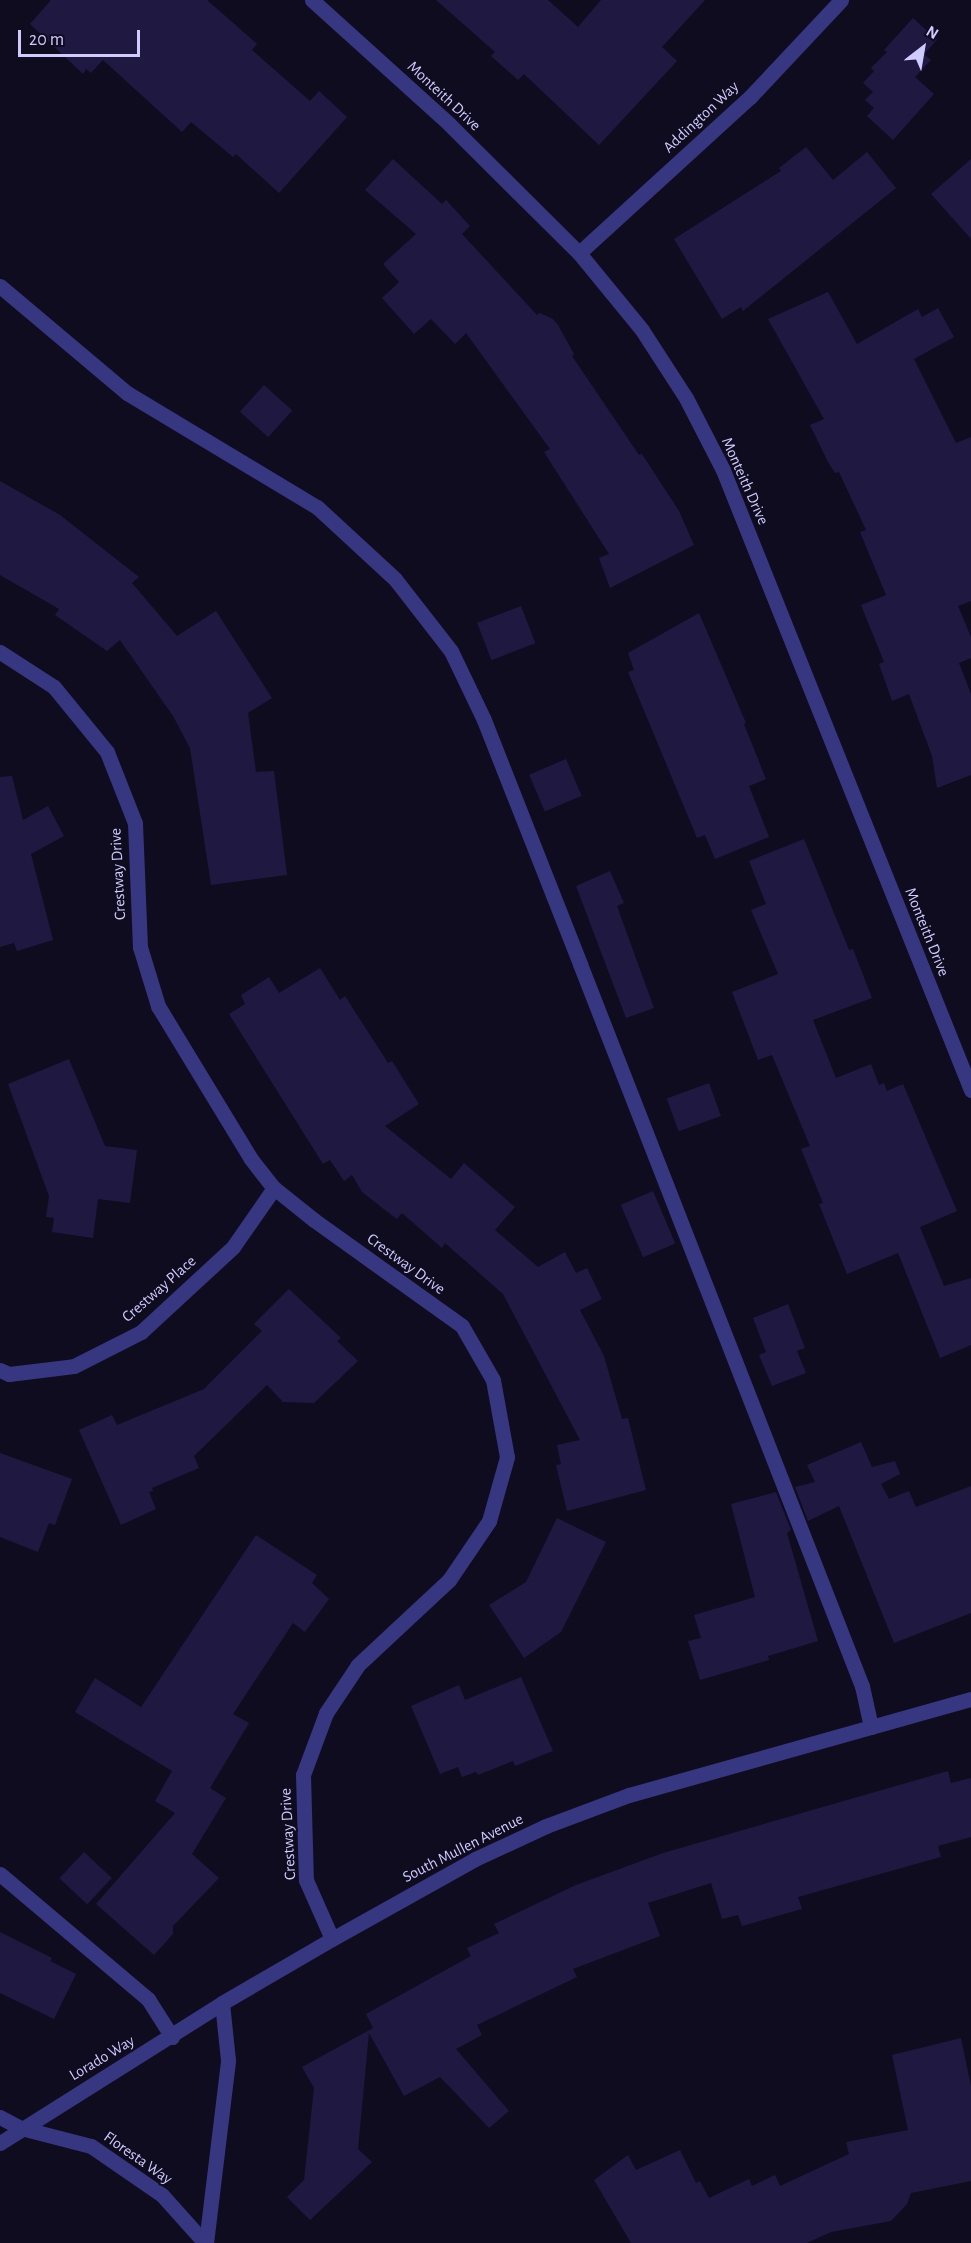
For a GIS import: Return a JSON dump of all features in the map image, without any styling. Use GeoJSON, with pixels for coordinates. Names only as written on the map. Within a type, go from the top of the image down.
{"type":"FeatureCollection","features":[{"type":"Feature","properties":{"kind":"street","name":"Monteith Drive"},"geometry":{"type":"LineString","coordinates":[[312,0],[449,124],[579,253],[642,330],[686,398],[723,470],[971,1090]]}},
{"type":"Feature","properties":{"kind":"street","name":"Addington Way"},"geometry":{"type":"LineString","coordinates":[[579,253],[750,97],[841,0]]}},
{"type":"Feature","properties":{"kind":"street"},"geometry":{"type":"LineString","coordinates":[[0,286],[127,393],[317,507],[395,579],[451,651],[484,720],[606,1030],[862,1686],[871,1727]]}},
{"type":"Feature","properties":{"kind":"street","name":"Crestway Drive"},"geometry":{"type":"LineString","coordinates":[[0,652],[54,687],[107,752],[135,823],[140,947],[158,1006],[250,1159],[274,1188],[314,1220],[462,1326],[494,1380],[507,1457],[489,1521],[449,1580],[358,1665],[326,1713],[303,1775],[306,1880],[332,1939]]}},
{"type":"Feature","properties":{"kind":"street","name":"Crestway Place"},"geometry":{"type":"LineString","coordinates":[[0,1370],[9,1374],[74,1366],[141,1332],[233,1247],[274,1188]]}},
{"type":"Feature","properties":{"kind":"street","name":"South Mullen Avenue"},"geometry":{"type":"LineString","coordinates":[[222,2003],[475,1858],[546,1826],[628,1795],[971,1699]]}},
{"type":"Feature","properties":{"kind":"street"},"geometry":{"type":"LineString","coordinates":[[0,1874],[148,1999],[172,2037]]}},
{"type":"Feature","properties":{"kind":"street"},"geometry":{"type":"LineString","coordinates":[[206,2243],[228,2060],[222,2003]]}},
{"type":"Feature","properties":{"kind":"street","name":"Lorado Way"},"geometry":{"type":"LineString","coordinates":[[0,2143],[172,2037],[222,2003]]}},
{"type":"Feature","properties":{"kind":"street","name":"Floresta Way"},"geometry":{"type":"LineString","coordinates":[[0,2117],[21,2128],[91,2146],[162,2195],[206,2243]]}},
{"type":"Feature","properties":{"kind":"building"},"geometry":{"type":"Polygon","coordinates":[[[51,0],[207,0],[257,44],[252,50],[310,101],[319,91],[347,117],[279,193],[236,154],[233,157],[191,122],[182,132],[103,60],[91,73],[86,69],[83,74],[30,24],[51,0]]]}},
{"type":"Feature","properties":{"kind":"building"},"geometry":{"type":"Polygon","coordinates":[[[436,0],[548,0],[578,27],[601,0],[705,0],[662,47],[677,61],[599,145],[524,74],[518,80],[491,56],[495,52],[436,0]]]}},
{"type":"Feature","properties":{"kind":"building"},"geometry":{"type":"Polygon","coordinates":[[[913,18],[937,40],[924,54],[931,60],[915,77],[934,94],[893,140],[867,116],[874,108],[865,100],[873,92],[863,83],[874,71],[871,68],[887,52],[884,50],[913,18]]]}},
{"type":"Feature","properties":{"kind":"building"},"geometry":{"type":"Polygon","coordinates":[[[806,147],[833,180],[867,152],[896,188],[743,311],[741,307],[722,319],[674,239],[781,171],[779,168],[806,147]]]}},
{"type":"Feature","properties":{"kind":"building"},"geometry":{"type":"Polygon","coordinates":[[[393,159],[442,204],[446,200],[470,226],[462,234],[537,315],[540,313],[553,319],[558,325],[574,354],[572,356],[639,455],[642,454],[679,511],[694,545],[610,588],[599,558],[609,554],[544,452],[550,449],[466,333],[455,344],[431,319],[414,334],[382,298],[399,282],[383,264],[416,234],[365,190],[393,159]]]}},
{"type":"Feature","properties":{"kind":"building"},"geometry":{"type":"Polygon","coordinates":[[[971,159],[971,239],[931,194],[971,159]]]}},
{"type":"Feature","properties":{"kind":"building"},"geometry":{"type":"Polygon","coordinates":[[[828,292],[857,344],[918,309],[922,317],[938,308],[954,337],[914,359],[956,443],[971,437],[971,601],[958,606],[971,637],[971,658],[959,663],[971,694],[971,775],[937,788],[932,756],[909,694],[892,701],[879,664],[884,662],[861,605],[886,595],[860,532],[866,530],[839,472],[835,473],[828,462],[810,425],[824,419],[768,319],[828,292]]]}},
{"type":"Feature","properties":{"kind":"building"},"geometry":{"type":"Polygon","coordinates":[[[264,385],[292,410],[268,437],[240,412],[264,385]]]}},
{"type":"Feature","properties":{"kind":"building"},"geometry":{"type":"Polygon","coordinates":[[[0,481],[60,515],[139,577],[132,583],[177,636],[216,611],[272,698],[248,713],[256,772],[274,771],[287,875],[211,885],[190,748],[173,716],[120,640],[107,651],[55,615],[59,609],[0,575],[0,481]]]}},
{"type":"Feature","properties":{"kind":"building"},"geometry":{"type":"Polygon","coordinates":[[[521,606],[535,643],[491,660],[477,623],[521,606]]]}},
{"type":"Feature","properties":{"kind":"building"},"geometry":{"type":"Polygon","coordinates":[[[699,613],[746,723],[744,724],[766,779],[749,786],[769,837],[715,859],[705,835],[697,838],[628,672],[634,670],[628,653],[699,613]]]}},
{"type":"Feature","properties":{"kind":"building"},"geometry":{"type":"Polygon","coordinates":[[[566,759],[582,796],[545,811],[529,775],[566,759]]]}},
{"type":"Feature","properties":{"kind":"building"},"geometry":{"type":"Polygon","coordinates":[[[12,776],[23,820],[48,806],[64,836],[31,854],[53,940],[17,951],[14,943],[0,947],[0,777],[12,776]]]}},
{"type":"Feature","properties":{"kind":"building"},"geometry":{"type":"Polygon","coordinates":[[[804,839],[849,950],[853,949],[872,998],[813,1020],[836,1078],[871,1064],[879,1085],[884,1083],[887,1091],[903,1084],[957,1211],[920,1227],[944,1286],[971,1278],[971,1345],[940,1358],[898,1253],[847,1274],[819,1204],[823,1203],[801,1149],[810,1146],[772,1055],[758,1060],[732,992],[778,974],[751,910],[766,904],[749,861],[804,839]]]}},
{"type":"Feature","properties":{"kind":"building"},"geometry":{"type":"Polygon","coordinates":[[[610,871],[624,903],[617,906],[654,1008],[626,1018],[576,886],[610,871]]]}},
{"type":"Feature","properties":{"kind":"building"},"geometry":{"type":"Polygon","coordinates":[[[320,968],[340,1000],[345,996],[388,1063],[392,1061],[419,1104],[385,1126],[451,1179],[464,1163],[515,1207],[495,1230],[538,1267],[565,1252],[576,1273],[587,1268],[602,1299],[580,1310],[604,1356],[622,1419],[628,1418],[646,1490],[567,1511],[556,1465],[561,1464],[557,1445],[580,1440],[503,1294],[445,1243],[442,1248],[402,1213],[397,1219],[362,1192],[352,1175],[344,1181],[330,1160],[323,1164],[229,1014],[245,1004],[241,995],[269,977],[279,993],[320,968]]]}},
{"type":"Feature","properties":{"kind":"building"},"geometry":{"type":"Polygon","coordinates":[[[69,1059],[105,1146],[137,1150],[130,1203],[98,1199],[93,1238],[52,1232],[54,1218],[46,1217],[49,1196],[8,1084],[69,1059]]]}},
{"type":"Feature","properties":{"kind":"building"},"geometry":{"type":"Polygon","coordinates":[[[709,1083],[721,1116],[679,1131],[667,1098],[709,1083]]]}},
{"type":"Feature","properties":{"kind":"building"},"geometry":{"type":"Polygon","coordinates":[[[653,1191],[675,1243],[643,1257],[621,1205],[653,1191]]]}},
{"type":"Feature","properties":{"kind":"building"},"geometry":{"type":"Polygon","coordinates":[[[289,1289],[341,1338],[337,1341],[358,1361],[314,1403],[283,1402],[267,1385],[194,1456],[199,1468],[152,1488],[153,1491],[149,1492],[156,1509],[121,1525],[79,1430],[112,1415],[117,1425],[204,1389],[262,1331],[254,1324],[289,1289]]]}},
{"type":"Feature","properties":{"kind":"building"},"geometry":{"type":"Polygon","coordinates":[[[788,1304],[805,1348],[797,1351],[806,1373],[772,1386],[759,1355],[766,1352],[753,1318],[788,1304]]]}},
{"type":"Feature","properties":{"kind":"building"},"geometry":{"type":"Polygon","coordinates":[[[861,1442],[872,1467],[895,1461],[900,1474],[881,1484],[889,1499],[909,1491],[916,1507],[971,1486],[971,1613],[894,1643],[839,1506],[808,1521],[795,1487],[815,1482],[807,1465],[861,1442]]]}},
{"type":"Feature","properties":{"kind":"building"},"geometry":{"type":"Polygon","coordinates":[[[0,1453],[72,1479],[55,1525],[49,1523],[38,1552],[0,1537],[0,1453]]]}},
{"type":"Feature","properties":{"kind":"building"},"geometry":{"type":"Polygon","coordinates":[[[776,1492],[791,1530],[787,1533],[818,1641],[768,1656],[769,1660],[700,1680],[688,1641],[701,1638],[694,1615],[755,1597],[731,1504],[776,1492]]]}},
{"type":"Feature","properties":{"kind":"building"},"geometry":{"type":"Polygon","coordinates":[[[557,1518],[606,1542],[561,1632],[524,1658],[489,1605],[526,1582],[557,1518]]]}},
{"type":"Feature","properties":{"kind":"building"},"geometry":{"type":"Polygon","coordinates":[[[256,1535],[317,1575],[312,1583],[329,1599],[305,1632],[293,1623],[233,1714],[249,1723],[210,1788],[226,1798],[192,1854],[219,1878],[173,1926],[173,1934],[154,1955],[96,1904],[175,1813],[155,1801],[172,1771],[75,1712],[95,1678],[141,1707],[256,1535]]]}},
{"type":"Feature","properties":{"kind":"building"},"geometry":{"type":"Polygon","coordinates":[[[521,1677],[553,1751],[515,1766],[513,1761],[478,1775],[476,1772],[462,1777],[458,1767],[440,1774],[411,1706],[459,1685],[465,1700],[521,1677]]]}},
{"type":"Feature","properties":{"kind":"building"},"geometry":{"type":"Polygon","coordinates":[[[948,1771],[951,1783],[971,1778],[971,1837],[938,1846],[941,1857],[798,1897],[802,1909],[742,1926],[738,1915],[722,1919],[711,1883],[648,1903],[660,1936],[573,1969],[577,1977],[477,2025],[482,2035],[456,2049],[509,2111],[489,2128],[440,2077],[404,2096],[369,2033],[358,2149],[372,2162],[310,2220],[287,2197],[304,2180],[314,2088],[302,2067],[373,2028],[366,2014],[471,1956],[467,1948],[499,1933],[494,1924],[576,1885],[663,1853],[948,1771]]]}},
{"type":"Feature","properties":{"kind":"building"},"geometry":{"type":"Polygon","coordinates":[[[84,1852],[112,1878],[87,1904],[59,1878],[84,1852]]]}},
{"type":"Feature","properties":{"kind":"building"},"geometry":{"type":"Polygon","coordinates":[[[0,1932],[52,1958],[50,1961],[76,1974],[54,2019],[0,1993],[0,1932]]]}},
{"type":"Feature","properties":{"kind":"building"},"geometry":{"type":"Polygon","coordinates":[[[961,2038],[971,2086],[971,2181],[911,2193],[907,2204],[891,2221],[831,2232],[807,2243],[631,2243],[594,2180],[628,2155],[636,2170],[680,2150],[696,2183],[700,2181],[709,2198],[749,2179],[752,2186],[775,2175],[780,2186],[849,2154],[846,2142],[908,2130],[892,2055],[961,2038]]]}}]}
